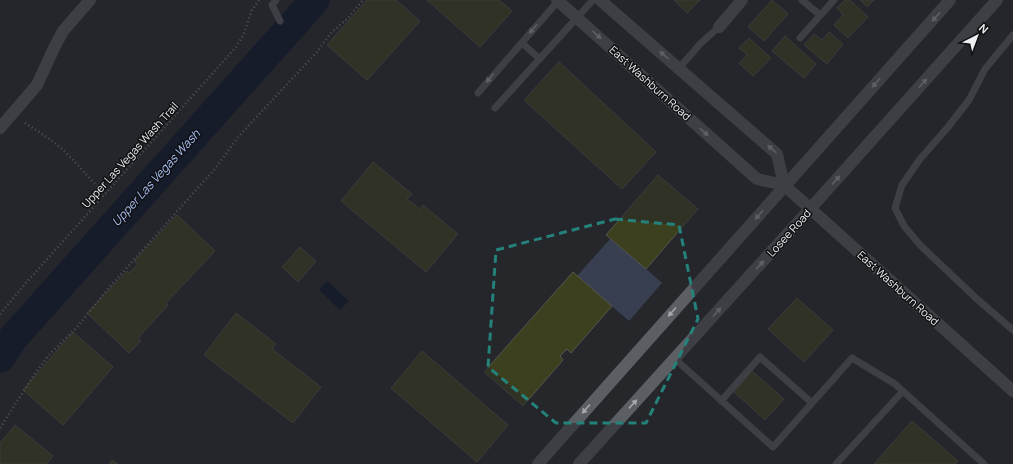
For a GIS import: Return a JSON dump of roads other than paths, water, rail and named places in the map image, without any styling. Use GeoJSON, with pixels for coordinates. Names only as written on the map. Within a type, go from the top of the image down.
{"type":"FeatureCollection","features":[{"type":"Feature","properties":{"kind":"main road"},"geometry":{"type":"LineString","coordinates":[[0,128],[37,85],[63,31],[90,0]]}},
{"type":"Feature","properties":{"kind":"main road","name":"East Washburn Road"},"geometry":{"type":"LineString","coordinates":[[558,0],[757,179],[784,185],[1013,391]]}},
{"type":"Feature","properties":{"kind":"main road"},"geometry":{"type":"LineString","coordinates":[[600,0],[777,154],[784,185]]}},
{"type":"Feature","properties":{"kind":"main road"},"geometry":{"type":"LineString","coordinates":[[719,27],[742,0]]}},
{"type":"Feature","properties":{"kind":"main road"},"geometry":{"type":"LineString","coordinates":[[538,464],[784,185],[950,0]]}},
{"type":"Feature","properties":{"kind":"main road","name":"Losee Road"},"geometry":{"type":"LineString","coordinates":[[579,464],[997,0]]}},
{"type":"Feature","properties":{"kind":"lane"},"geometry":{"type":"LineString","coordinates":[[276,0],[272,5],[280,22]]}},
{"type":"Feature","properties":{"kind":"lane"},"geometry":{"type":"LineString","coordinates":[[478,93],[558,0]]}},
{"type":"Feature","properties":{"kind":"lane"},"geometry":{"type":"LineString","coordinates":[[496,108],[593,0]]}},
{"type":"Feature","properties":{"kind":"lane"},"geometry":{"type":"LineString","coordinates":[[802,0],[820,16]]}},
{"type":"Feature","properties":{"kind":"lane"},"geometry":{"type":"LineString","coordinates":[[800,38],[834,0]]}},
{"type":"Feature","properties":{"kind":"lane"},"geometry":{"type":"LineString","coordinates":[[679,68],[700,43],[719,27]]}},
{"type":"Feature","properties":{"kind":"lane"},"geometry":{"type":"LineString","coordinates":[[1013,35],[985,69],[969,100],[948,128],[920,159],[902,185],[895,208],[904,226],[920,245],[977,299],[1013,330]]}},
{"type":"Feature","properties":{"kind":"lane"},"geometry":{"type":"LineString","coordinates":[[522,43],[540,59]]}},
{"type":"Feature","properties":{"kind":"lane"},"geometry":{"type":"LineString","coordinates":[[721,401],[760,357],[812,403]]}},
{"type":"Feature","properties":{"kind":"lane"},"geometry":{"type":"LineString","coordinates":[[675,359],[772,447],[852,358],[895,384],[984,464]]}},
{"type":"Feature","properties":{"kind":"lane"},"geometry":{"type":"LineString","coordinates":[[836,464],[903,391]]}},
{"type":"Feature","properties":{"kind":"waterway","name":"Upper Las Vegas Wash"},"geometry":{"type":"LineString","coordinates":[[0,358],[13,338],[315,0]]}}]}
